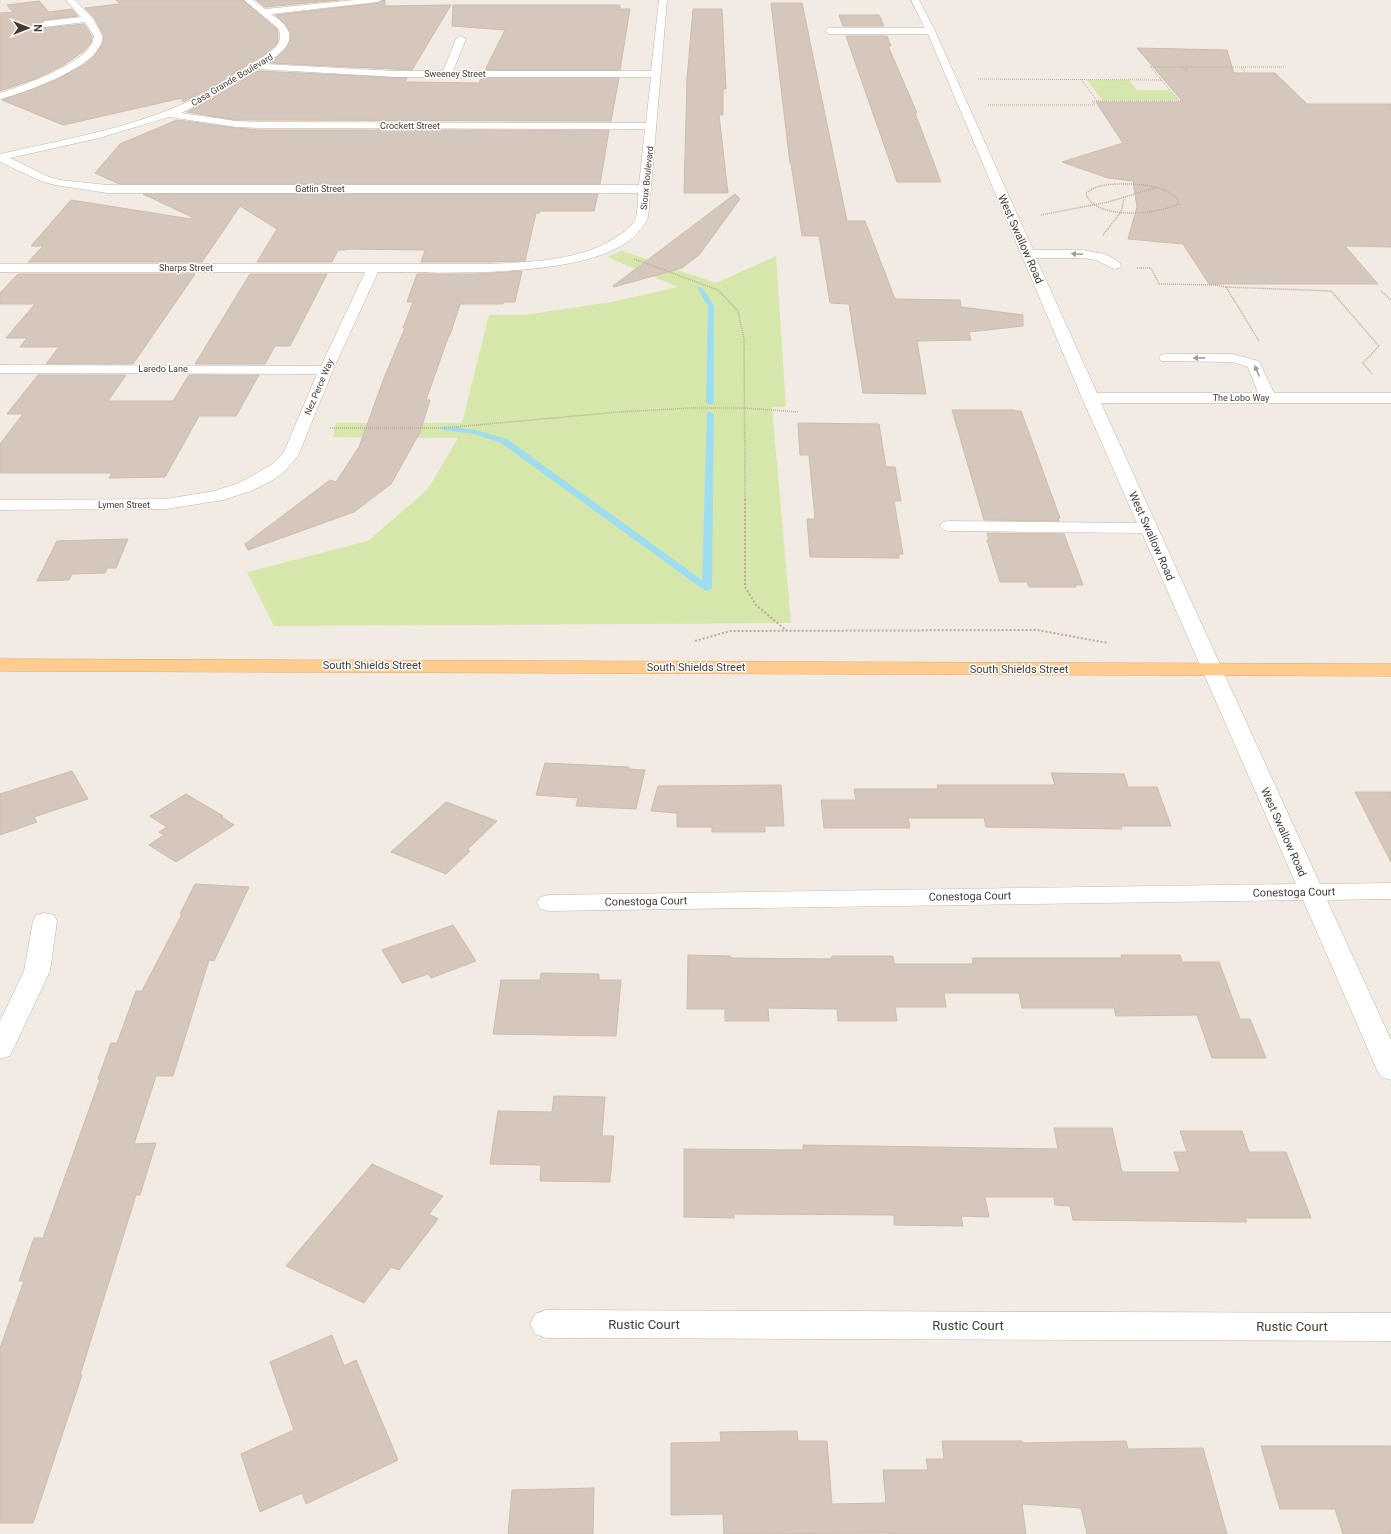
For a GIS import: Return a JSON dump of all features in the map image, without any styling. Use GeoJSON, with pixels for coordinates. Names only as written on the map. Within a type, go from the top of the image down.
{"type":"FeatureCollection","features":[{"type":"Feature","properties":{"kind":"main road","name":"South Shields Street"},"geometry":{"type":"LineString","coordinates":[[0,664],[1391,670]]}},
{"type":"Feature","properties":{"kind":"street"},"geometry":{"type":"LineString","coordinates":[[0,96],[37,83],[86,56],[93,49],[98,42],[98,36],[95,29],[70,0]]}},
{"type":"Feature","properties":{"kind":"street","name":"Casa Grande Boulevard"},"geometry":{"type":"LineString","coordinates":[[0,157],[111,132],[169,114],[199,101],[276,52],[284,44],[287,38],[286,32],[282,27],[248,0]]}},
{"type":"Feature","properties":{"kind":"street"},"geometry":{"type":"LineString","coordinates":[[264,12],[378,0]]}},
{"type":"Feature","properties":{"kind":"street","name":"Sioux Boulevard"},"geometry":{"type":"LineString","coordinates":[[373,268],[516,267],[559,261],[595,252],[609,246],[634,230],[642,217],[646,189],[663,0]]}},
{"type":"Feature","properties":{"kind":"street","name":"West Swallow Road"},"geometry":{"type":"LineString","coordinates":[[916,0],[931,31],[1090,398],[1391,1070]]}},
{"type":"Feature","properties":{"kind":"street"},"geometry":{"type":"LineString","coordinates":[[45,24],[87,19]]}},
{"type":"Feature","properties":{"kind":"street"},"geometry":{"type":"LineString","coordinates":[[829,31],[931,31]]}},
{"type":"Feature","properties":{"kind":"street"},"geometry":{"type":"LineString","coordinates":[[447,73],[461,39]]}},
{"type":"Feature","properties":{"kind":"street","name":"Sweeney Street"},"geometry":{"type":"LineString","coordinates":[[254,66],[364,73],[657,74]]}},
{"type":"Feature","properties":{"kind":"street","name":"Crockett Street"},"geometry":{"type":"LineString","coordinates":[[169,114],[236,124],[259,125],[652,126]]}},
{"type":"Feature","properties":{"kind":"street","name":"Gatlin Street"},"geometry":{"type":"LineString","coordinates":[[0,157],[45,179],[59,183],[108,189],[646,189]]}},
{"type":"Feature","properties":{"kind":"street"},"geometry":{"type":"LineString","coordinates":[[1028,254],[1082,254],[1100,257],[1114,265]]}},
{"type":"Feature","properties":{"kind":"street","name":"Sharps Street"},"geometry":{"type":"LineString","coordinates":[[0,268],[373,268]]}},
{"type":"Feature","properties":{"kind":"street","name":"Nez Perce Way"},"geometry":{"type":"LineString","coordinates":[[246,487],[277,469],[290,456],[326,370],[373,268]]}},
{"type":"Feature","properties":{"kind":"street"},"geometry":{"type":"LineString","coordinates":[[1166,358],[1232,358],[1254,364],[1268,398]]}},
{"type":"Feature","properties":{"kind":"street","name":"Laredo Lane"},"geometry":{"type":"LineString","coordinates":[[0,369],[326,370]]}},
{"type":"Feature","properties":{"kind":"street","name":"The Lobo Way"},"geometry":{"type":"LineString","coordinates":[[1090,398],[1390,398]]}},
{"type":"Feature","properties":{"kind":"street","name":"Lymen Street"},"geometry":{"type":"LineString","coordinates":[[0,505],[166,504],[199,500],[246,487]]}},
{"type":"Feature","properties":{"kind":"street"},"geometry":{"type":"LineString","coordinates":[[949,526],[1148,528]]}},
{"type":"Feature","properties":{"kind":"street","name":"Conestoga Court"},"geometry":{"type":"LineString","coordinates":[[549,902],[1391,891]]}},
{"type":"Feature","properties":{"kind":"street"},"geometry":{"type":"LineString","coordinates":[[0,1049],[37,971],[45,921]]}},
{"type":"Feature","properties":{"kind":"street","name":"Rustic Court"},"geometry":{"type":"LineString","coordinates":[[546,1324],[1391,1327]]}},
{"type":"Feature","properties":{"kind":"path"},"geometry":{"type":"LineString","coordinates":[[988,105],[1095,105],[1092,101],[1181,101],[1150,66],[1286,67]]}},
{"type":"Feature","properties":{"kind":"path"},"geometry":{"type":"LineString","coordinates":[[1183,67],[1188,73]]}},
{"type":"Feature","properties":{"kind":"path"},"geometry":{"type":"LineString","coordinates":[[1240,67],[1246,73]]}},
{"type":"Feature","properties":{"kind":"path"},"geometry":{"type":"LineString","coordinates":[[976,79],[1162,80]]}},
{"type":"Feature","properties":{"kind":"path"},"geometry":{"type":"LineString","coordinates":[[1081,79],[1098,101]]}},
{"type":"Feature","properties":{"kind":"path"},"geometry":{"type":"LineString","coordinates":[[1127,184],[1156,187],[1175,196],[1178,200],[1178,204],[1167,210],[1157,212],[1121,212],[1096,205],[1086,197],[1086,194],[1096,187],[1127,184]]}},
{"type":"Feature","properties":{"kind":"path"},"geometry":{"type":"LineString","coordinates":[[1041,215],[1096,205],[1124,198],[1156,187]]}},
{"type":"Feature","properties":{"kind":"path"},"geometry":{"type":"LineString","coordinates":[[1102,236],[1121,212],[1124,198]]}},
{"type":"Feature","properties":{"kind":"path"},"geometry":{"type":"LineString","coordinates":[[609,246],[636,260],[718,290],[738,312],[744,339],[744,587],[756,605],[787,631]]}},
{"type":"Feature","properties":{"kind":"path"},"geometry":{"type":"LineString","coordinates":[[1132,268],[1151,268],[1159,284],[1216,285],[1226,288],[1331,291],[1379,346],[1363,362],[1390,398]]}},
{"type":"Feature","properties":{"kind":"path"},"geometry":{"type":"LineString","coordinates":[[1226,288],[1262,346]]}},
{"type":"Feature","properties":{"kind":"path"},"geometry":{"type":"LineString","coordinates":[[1381,291],[1391,300]]}},
{"type":"Feature","properties":{"kind":"path"},"geometry":{"type":"LineString","coordinates":[[302,428],[444,428],[618,412],[690,408],[744,408],[798,412]]}},
{"type":"Feature","properties":{"kind":"path"},"geometry":{"type":"LineString","coordinates":[[730,631],[1037,630]]}},
{"type":"Feature","properties":{"kind":"green space"},"geometry":{"type":"Polygon","coordinates":[[[1087,80],[1129,80],[1137,90],[1169,90],[1178,100],[1102,100],[1087,80]]]}},
{"type":"Feature","properties":{"kind":"green space"},"geometry":{"type":"Polygon","coordinates":[[[622,251],[716,283],[776,256],[786,407],[772,407],[791,623],[274,626],[247,572],[368,541],[428,489],[458,438],[333,437],[336,423],[462,423],[489,315],[525,315],[611,302],[678,287],[607,257],[622,251]]]}},
{"type":"Feature","properties":{"kind":"building"},"geometry":{"type":"Polygon","coordinates":[[[116,0],[243,0],[277,29],[278,40],[276,45],[267,53],[209,89],[183,102],[182,98],[63,125],[2,100],[56,80],[85,64],[95,55],[103,43],[104,36],[95,19],[85,8],[120,4],[116,0]]]}},
{"type":"Feature","properties":{"kind":"building"},"geometry":{"type":"Polygon","coordinates":[[[256,0],[339,0],[265,7],[256,0]]]}},
{"type":"Feature","properties":{"kind":"building"},"geometry":{"type":"Polygon","coordinates":[[[385,0],[385,6],[451,5],[412,70],[270,63],[286,49],[291,38],[290,32],[286,25],[275,15],[378,3],[385,0]]]}},
{"type":"Feature","properties":{"kind":"building"},"geometry":{"type":"Polygon","coordinates":[[[39,1],[49,12],[72,9],[78,16],[45,20],[40,23],[40,25],[45,28],[84,24],[92,36],[91,43],[84,51],[62,66],[35,79],[0,91],[0,13],[13,12],[7,5],[39,1]]]}},
{"type":"Feature","properties":{"kind":"building"},"geometry":{"type":"Polygon","coordinates":[[[771,3],[802,3],[847,221],[865,221],[895,299],[960,300],[961,307],[1023,315],[1023,326],[969,332],[971,340],[917,341],[926,394],[863,393],[849,304],[830,303],[819,236],[802,236],[790,163],[771,3]]]}},
{"type":"Feature","properties":{"kind":"building"},"geometry":{"type":"Polygon","coordinates":[[[453,5],[620,5],[620,9],[630,9],[620,70],[485,70],[505,30],[452,26],[453,5]]]}},
{"type":"Feature","properties":{"kind":"building"},"geometry":{"type":"Polygon","coordinates":[[[693,9],[722,9],[726,89],[723,89],[723,115],[719,115],[728,193],[684,193],[687,79],[693,9]]]}},
{"type":"Feature","properties":{"kind":"building"},"geometry":{"type":"Polygon","coordinates":[[[839,15],[879,15],[884,26],[843,26],[839,15]]]}},
{"type":"Feature","properties":{"kind":"building"},"geometry":{"type":"Polygon","coordinates":[[[846,36],[887,36],[891,46],[888,46],[917,113],[915,113],[941,182],[897,182],[846,36]]]}},
{"type":"Feature","properties":{"kind":"building"},"geometry":{"type":"Polygon","coordinates":[[[1137,48],[1227,50],[1234,73],[1275,73],[1307,104],[1391,104],[1391,247],[1345,246],[1378,284],[1209,284],[1183,244],[1128,239],[1137,207],[1133,181],[1108,178],[1062,162],[1123,143],[1096,102],[1183,102],[1137,48]]]}},
{"type":"Feature","properties":{"kind":"building"},"geometry":{"type":"Polygon","coordinates":[[[257,71],[407,78],[405,82],[479,83],[481,78],[619,78],[611,121],[236,120],[187,112],[210,100],[257,71]]]}},
{"type":"Feature","properties":{"kind":"building"},"geometry":{"type":"Polygon","coordinates":[[[177,120],[259,130],[609,130],[600,184],[119,184],[95,173],[120,144],[177,120]]]}},
{"type":"Feature","properties":{"kind":"building"},"geometry":{"type":"Polygon","coordinates":[[[143,194],[598,194],[594,211],[540,211],[540,213],[536,213],[525,261],[421,262],[425,250],[346,249],[338,250],[332,262],[257,262],[277,229],[240,206],[202,262],[28,262],[43,246],[31,246],[71,200],[191,219],[192,217],[143,194]]]}},
{"type":"Feature","properties":{"kind":"building"},"geometry":{"type":"Polygon","coordinates":[[[735,194],[740,199],[699,255],[682,268],[614,287],[613,286],[735,194]]]}},
{"type":"Feature","properties":{"kind":"building"},"geometry":{"type":"Polygon","coordinates":[[[522,271],[515,302],[504,302],[503,304],[460,304],[426,400],[430,400],[420,432],[391,484],[354,512],[248,550],[245,544],[330,480],[336,482],[359,447],[384,378],[405,328],[403,328],[413,302],[407,302],[417,274],[476,274],[522,271]]]}},
{"type":"Feature","properties":{"kind":"building"},"geometry":{"type":"Polygon","coordinates":[[[18,274],[195,274],[133,364],[46,364],[59,347],[20,347],[27,338],[6,338],[35,304],[0,304],[0,293],[18,274]]]}},
{"type":"Feature","properties":{"kind":"building"},"geometry":{"type":"Polygon","coordinates":[[[250,274],[327,274],[290,346],[275,346],[265,364],[195,364],[250,274]]]}},
{"type":"Feature","properties":{"kind":"building"},"geometry":{"type":"Polygon","coordinates":[[[38,375],[126,375],[108,401],[173,401],[189,375],[259,375],[236,416],[199,416],[165,477],[109,478],[112,473],[0,473],[0,444],[23,414],[7,414],[38,375]]]}},
{"type":"Feature","properties":{"kind":"building"},"geometry":{"type":"Polygon","coordinates":[[[952,410],[1021,411],[1060,518],[1058,518],[1059,521],[984,520],[952,410]]]}},
{"type":"Feature","properties":{"kind":"building"},"geometry":{"type":"Polygon","coordinates":[[[798,423],[879,424],[886,467],[895,467],[901,501],[894,501],[903,554],[899,554],[899,558],[810,557],[807,519],[815,519],[809,455],[800,455],[798,423]]]}},
{"type":"Feature","properties":{"kind":"building"},"geometry":{"type":"Polygon","coordinates":[[[987,533],[1064,534],[1083,585],[1075,585],[1076,587],[1029,587],[1027,582],[1000,582],[987,540],[989,540],[987,533]]]}},
{"type":"Feature","properties":{"kind":"building"},"geometry":{"type":"Polygon","coordinates":[[[128,539],[116,568],[107,568],[105,573],[72,574],[69,580],[37,581],[57,541],[128,539]]]}},
{"type":"Feature","properties":{"kind":"building"},"geometry":{"type":"Polygon","coordinates":[[[545,763],[629,767],[629,769],[645,770],[636,809],[576,806],[578,798],[536,795],[545,763]]]}},
{"type":"Feature","properties":{"kind":"building"},"geometry":{"type":"Polygon","coordinates":[[[72,771],[88,799],[34,817],[37,822],[0,835],[0,794],[72,771]]]}},
{"type":"Feature","properties":{"kind":"building"},"geometry":{"type":"Polygon","coordinates":[[[1051,773],[1124,774],[1128,787],[1157,787],[1171,826],[1121,826],[1122,829],[986,827],[984,818],[908,818],[910,828],[824,828],[821,800],[856,800],[854,789],[938,789],[937,785],[1055,785],[1051,773]]]}},
{"type":"Feature","properties":{"kind":"building"},"geometry":{"type":"Polygon","coordinates":[[[781,785],[784,826],[765,826],[765,832],[712,832],[712,827],[677,827],[677,813],[651,811],[658,786],[781,785]]]}},
{"type":"Feature","properties":{"kind":"building"},"geometry":{"type":"Polygon","coordinates":[[[1355,792],[1391,792],[1391,862],[1355,792]]]}},
{"type":"Feature","properties":{"kind":"building"},"geometry":{"type":"Polygon","coordinates":[[[186,794],[223,816],[222,817],[234,825],[176,862],[149,845],[164,835],[159,832],[167,827],[150,816],[186,794]]]}},
{"type":"Feature","properties":{"kind":"building"},"geometry":{"type":"Polygon","coordinates":[[[446,802],[497,821],[467,850],[470,851],[446,874],[391,852],[446,802]]]}},
{"type":"Feature","properties":{"kind":"building"},"geometry":{"type":"Polygon","coordinates":[[[195,884],[249,887],[214,961],[209,960],[173,1076],[156,1076],[134,1144],[156,1143],[140,1195],[136,1195],[80,1375],[82,1375],[33,1523],[0,1523],[0,1348],[24,1281],[19,1281],[34,1238],[43,1238],[100,1079],[98,1079],[111,1043],[117,1043],[136,991],[142,991],[182,914],[180,914],[195,884]]]}},
{"type":"Feature","properties":{"kind":"building"},"geometry":{"type":"Polygon","coordinates":[[[453,925],[476,961],[431,978],[428,974],[402,983],[382,950],[453,925]]]}},
{"type":"Feature","properties":{"kind":"building"},"geometry":{"type":"Polygon","coordinates":[[[688,955],[730,956],[731,958],[832,959],[832,956],[893,956],[894,964],[973,964],[972,958],[1122,958],[1121,955],[1180,955],[1182,962],[1219,962],[1240,1019],[1250,1019],[1266,1058],[1212,1058],[1197,1015],[1116,1016],[1114,1008],[1022,1008],[1019,993],[944,993],[946,1007],[895,1007],[897,1021],[838,1021],[837,1009],[768,1008],[769,1021],[725,1021],[725,1009],[687,1009],[688,955]]]}},
{"type":"Feature","properties":{"kind":"building"},"geometry":{"type":"Polygon","coordinates":[[[541,973],[599,974],[599,980],[621,980],[616,1036],[493,1034],[501,980],[540,980],[541,973]]]}},
{"type":"Feature","properties":{"kind":"building"},"geometry":{"type":"Polygon","coordinates":[[[554,1096],[605,1097],[602,1136],[614,1136],[610,1182],[540,1181],[541,1165],[490,1164],[498,1111],[552,1112],[554,1096]]]}},
{"type":"Feature","properties":{"kind":"building"},"geometry":{"type":"Polygon","coordinates":[[[1054,1128],[1112,1128],[1122,1172],[1180,1172],[1174,1152],[1187,1152],[1180,1131],[1242,1131],[1249,1152],[1286,1152],[1311,1218],[1245,1218],[1247,1222],[1073,1220],[1070,1206],[1055,1205],[1054,1197],[985,1197],[989,1217],[961,1216],[963,1226],[894,1225],[894,1215],[734,1214],[734,1218],[684,1217],[684,1149],[803,1150],[803,1145],[1058,1149],[1054,1128]]]}},
{"type":"Feature","properties":{"kind":"building"},"geometry":{"type":"Polygon","coordinates":[[[372,1164],[443,1196],[429,1214],[438,1219],[399,1270],[391,1267],[364,1303],[286,1266],[372,1164]]]}},
{"type":"Feature","properties":{"kind":"building"},"geometry":{"type":"Polygon","coordinates":[[[332,1335],[344,1366],[356,1360],[398,1460],[306,1504],[302,1493],[260,1512],[241,1454],[294,1430],[270,1362],[332,1335]]]}},
{"type":"Feature","properties":{"kind":"building"},"geometry":{"type":"Polygon","coordinates":[[[797,1431],[798,1441],[827,1441],[832,1504],[886,1503],[883,1470],[928,1470],[926,1459],[944,1459],[942,1441],[1022,1441],[1022,1443],[1126,1441],[1128,1449],[1203,1448],[1227,1534],[1087,1534],[1081,1508],[1022,1504],[1026,1534],[724,1534],[723,1514],[671,1515],[671,1443],[721,1442],[720,1432],[797,1431]]]}},
{"type":"Feature","properties":{"kind":"building"},"geometry":{"type":"Polygon","coordinates":[[[1261,1446],[1391,1446],[1391,1534],[1343,1534],[1335,1509],[1280,1509],[1261,1446]]]}},
{"type":"Feature","properties":{"kind":"building"},"geometry":{"type":"Polygon","coordinates":[[[594,1488],[593,1534],[508,1534],[512,1490],[594,1488]]]}},
{"type":"Feature","properties":{"kind":"waterway"},"geometry":{"type":"LineString","coordinates":[[700,288],[711,306],[710,403]]}},
{"type":"Feature","properties":{"kind":"waterway"},"geometry":{"type":"LineString","coordinates":[[444,428],[476,432],[504,441],[707,588],[710,414]]}}]}
